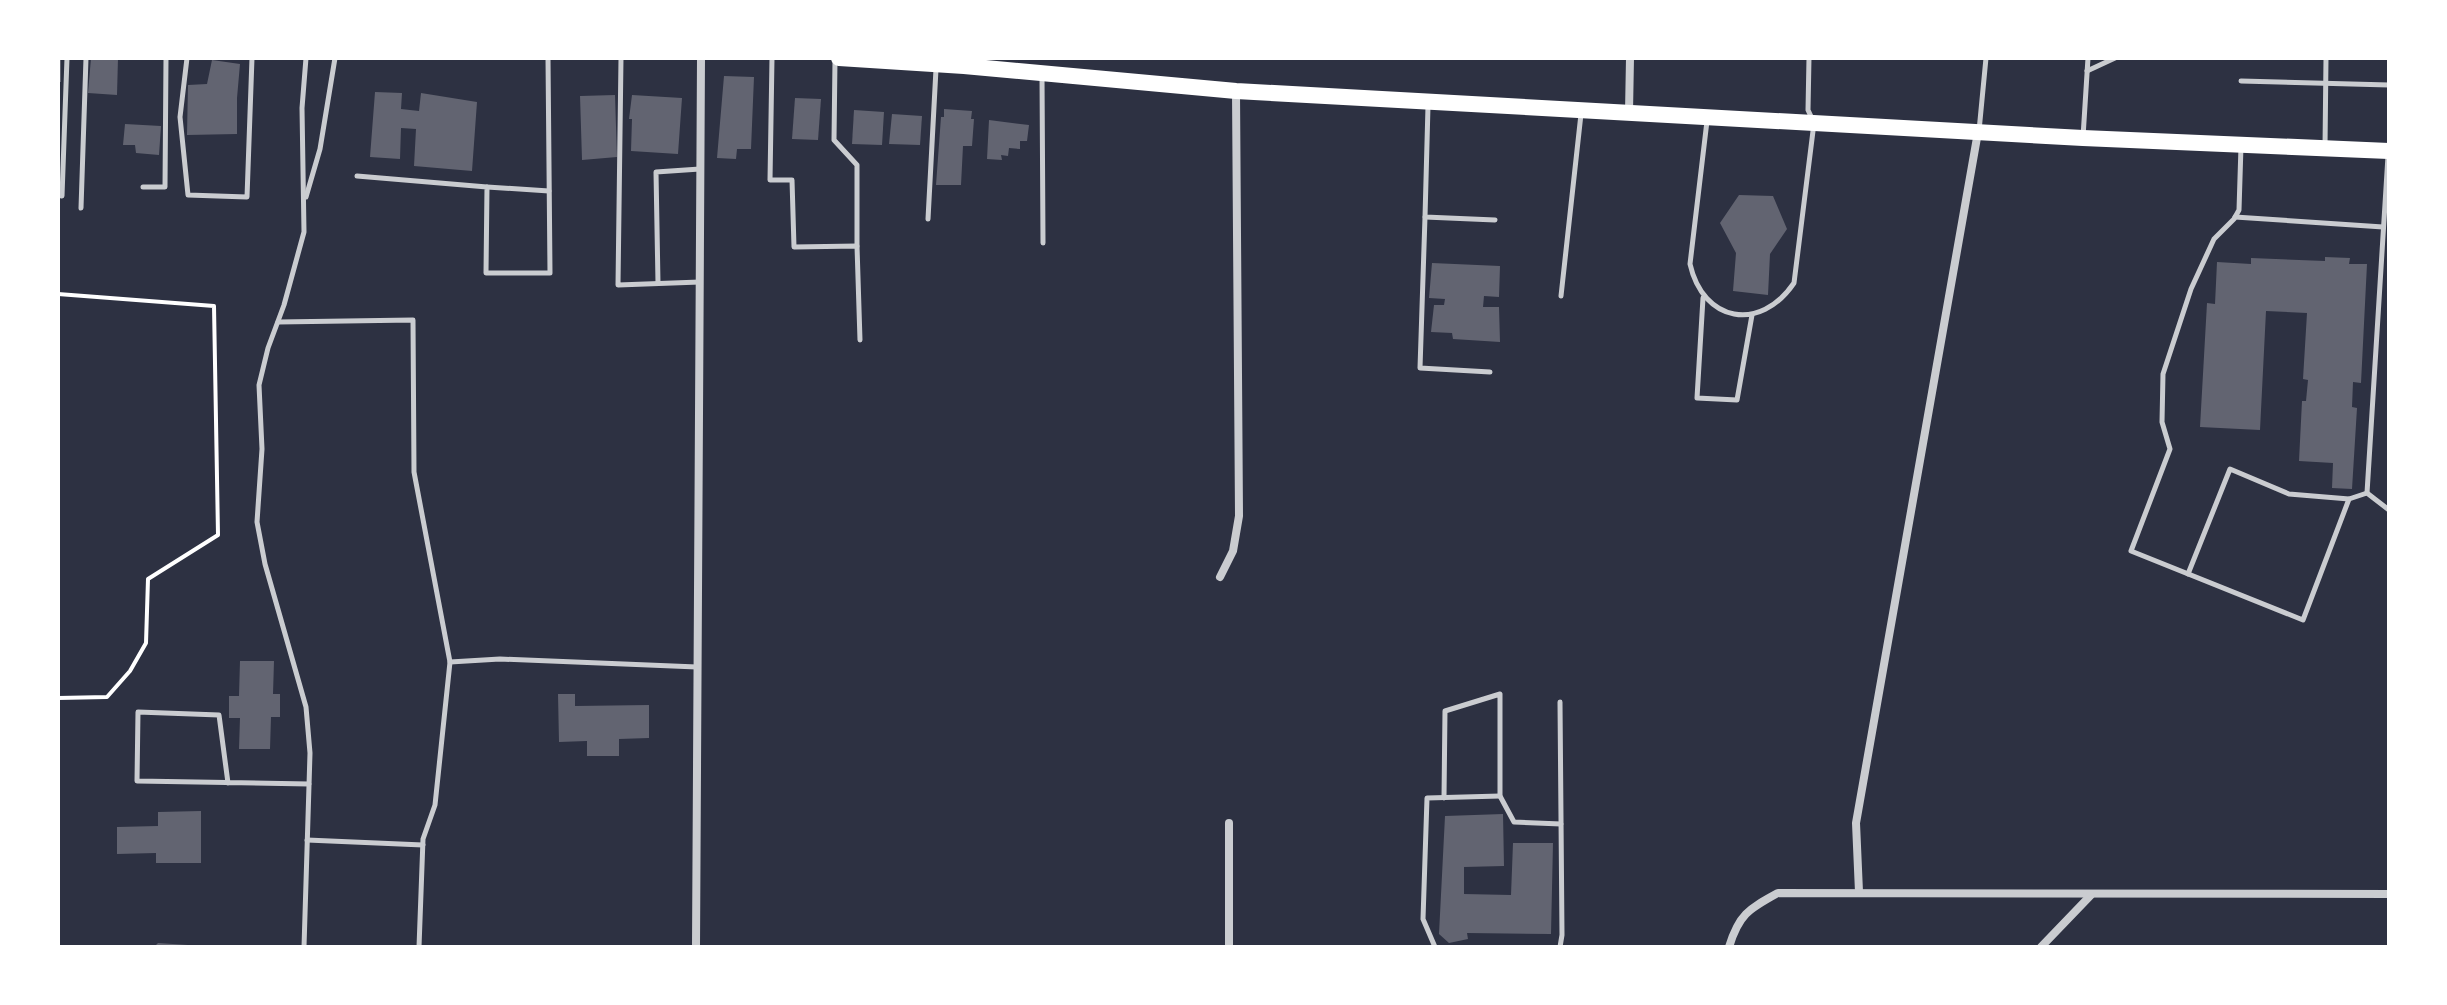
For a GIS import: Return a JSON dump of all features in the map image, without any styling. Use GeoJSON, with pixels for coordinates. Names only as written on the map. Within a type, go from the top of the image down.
{"type":"FeatureCollection","features":[{"type":"Feature","properties":{"kind":"main road"},"geometry":{"type":"LineString","coordinates":[[837,58],[936,64],[964,62],[1042,74],[1236,91],[2083,138],[2388,151]]}},
{"type":"Feature","properties":{"kind":"street"},"geometry":{"type":"LineString","coordinates":[[696,947],[701,58]]}},
{"type":"Feature","properties":{"kind":"street"},"geometry":{"type":"LineString","coordinates":[[1629,112],[1630,58]]}},
{"type":"Feature","properties":{"kind":"street"},"geometry":{"type":"LineString","coordinates":[[1220,577],[1233,551],[1239,516],[1236,91]]}},
{"type":"Feature","properties":{"kind":"street"},"geometry":{"type":"LineString","coordinates":[[1859,892],[1856,823],[1978,132]]}},
{"type":"Feature","properties":{"kind":"street"},"geometry":{"type":"LineString","coordinates":[[1229,823],[1229,947]]}},
{"type":"Feature","properties":{"kind":"street"},"geometry":{"type":"LineString","coordinates":[[1729,947],[1746,911],[1778,893],[2389,894]]}},
{"type":"Feature","properties":{"kind":"street"},"geometry":{"type":"LineString","coordinates":[[2041,947],[2091,895]]}},
{"type":"Feature","properties":{"kind":"lane"},"geometry":{"type":"LineString","coordinates":[[62,196],[67,58]]}},
{"type":"Feature","properties":{"kind":"lane"},"geometry":{"type":"LineString","coordinates":[[81,208],[86,58]]}},
{"type":"Feature","properties":{"kind":"lane"},"geometry":{"type":"LineString","coordinates":[[143,187],[165,187],[166,58]]}},
{"type":"Feature","properties":{"kind":"lane"},"geometry":{"type":"LineString","coordinates":[[187,58],[180,117],[188,195],[247,197],[252,58]]}},
{"type":"Feature","properties":{"kind":"lane"},"geometry":{"type":"LineString","coordinates":[[304,947],[310,753],[306,707],[265,564],[257,522],[262,449],[259,385],[304,232],[302,108],[306,58]]}},
{"type":"Feature","properties":{"kind":"lane"},"geometry":{"type":"LineString","coordinates":[[304,201],[320,149],[335,58]]}},
{"type":"Feature","properties":{"kind":"lane"},"geometry":{"type":"LineString","coordinates":[[487,187],[486,273],[550,273],[548,58]]}},
{"type":"Feature","properties":{"kind":"lane"},"geometry":{"type":"LineString","coordinates":[[621,58],[618,285],[700,282]]}},
{"type":"Feature","properties":{"kind":"lane"},"geometry":{"type":"LineString","coordinates":[[772,58],[770,180],[792,180],[794,247],[857,246]]}},
{"type":"Feature","properties":{"kind":"lane"},"geometry":{"type":"LineString","coordinates":[[837,58],[834,140],[857,165],[860,340]]}},
{"type":"Feature","properties":{"kind":"lane"},"geometry":{"type":"LineString","coordinates":[[1708,117],[1690,264],[1694,282],[1703,297],[1726,311],[1752,315],[1770,309],[1784,298],[1794,283],[1814,123],[1808,110],[1809,58]]}},
{"type":"Feature","properties":{"kind":"lane"},"geometry":{"type":"LineString","coordinates":[[1978,132],[1986,58]]}},
{"type":"Feature","properties":{"kind":"lane"},"geometry":{"type":"LineString","coordinates":[[2083,138],[2088,58]]}},
{"type":"Feature","properties":{"kind":"lane"},"geometry":{"type":"LineString","coordinates":[[2087,71],[2115,58]]}},
{"type":"Feature","properties":{"kind":"lane"},"geometry":{"type":"LineString","coordinates":[[2325,148],[2326,58]]}},
{"type":"Feature","properties":{"kind":"lane"},"geometry":{"type":"LineString","coordinates":[[928,219],[936,64]]}},
{"type":"Feature","properties":{"kind":"lane"},"geometry":{"type":"LineString","coordinates":[[1042,74],[1043,243]]}},
{"type":"Feature","properties":{"kind":"lane"},"geometry":{"type":"LineString","coordinates":[[2241,81],[2389,85]]}},
{"type":"Feature","properties":{"kind":"lane"},"geometry":{"type":"LineString","coordinates":[[1428,101],[1420,368],[1490,372]]}},
{"type":"Feature","properties":{"kind":"lane"},"geometry":{"type":"LineString","coordinates":[[1561,296],[1581,109]]}},
{"type":"Feature","properties":{"kind":"lane"},"geometry":{"type":"LineString","coordinates":[[2242,145],[2239,210],[2214,239],[2191,289],[2163,374],[2162,422],[2170,449],[2131,551],[2303,620],[2349,499]]}},
{"type":"Feature","properties":{"kind":"lane"},"geometry":{"type":"LineString","coordinates":[[2367,493],[2388,151]]}},
{"type":"Feature","properties":{"kind":"lane"},"geometry":{"type":"LineString","coordinates":[[658,283],[656,172],[700,169]]}},
{"type":"Feature","properties":{"kind":"lane"},"geometry":{"type":"LineString","coordinates":[[357,176],[549,191]]}},
{"type":"Feature","properties":{"kind":"lane"},"geometry":{"type":"LineString","coordinates":[[1425,217],[1495,220]]}},
{"type":"Feature","properties":{"kind":"lane"},"geometry":{"type":"LineString","coordinates":[[2235,217],[2383,227]]}},
{"type":"Feature","properties":{"kind":"lane"},"geometry":{"type":"LineString","coordinates":[[1703,297],[1697,398],[1737,400],[1752,315]]}},
{"type":"Feature","properties":{"kind":"lane"},"geometry":{"type":"LineString","coordinates":[[278,322],[413,320],[414,472],[450,662],[435,805],[423,845],[419,947]]}},
{"type":"Feature","properties":{"kind":"lane"},"geometry":{"type":"LineString","coordinates":[[2188,574],[2230,469],[2289,494],[2349,499],[2367,493]]}},
{"type":"Feature","properties":{"kind":"lane"},"geometry":{"type":"LineString","coordinates":[[2367,493],[2389,510]]}},
{"type":"Feature","properties":{"kind":"lane"},"geometry":{"type":"LineString","coordinates":[[450,662],[500,659],[698,667]]}},
{"type":"Feature","properties":{"kind":"lane"},"geometry":{"type":"LineString","coordinates":[[1444,798],[1445,711],[1500,694],[1500,796],[1514,822],[1561,824]]}},
{"type":"Feature","properties":{"kind":"lane"},"geometry":{"type":"LineString","coordinates":[[1560,702],[1560,947]]}},
{"type":"Feature","properties":{"kind":"lane"},"geometry":{"type":"LineString","coordinates":[[228,783],[219,715],[138,712],[137,781],[228,783],[309,784]]}},
{"type":"Feature","properties":{"kind":"lane"},"geometry":{"type":"LineString","coordinates":[[1435,947],[1423,919],[1427,798],[1500,796]]}},
{"type":"Feature","properties":{"kind":"lane"},"geometry":{"type":"LineString","coordinates":[[307,840],[423,845]]}},
{"type":"Feature","properties":{"kind":"path"},"geometry":{"type":"LineString","coordinates":[[58,294],[214,306],[218,535],[148,579],[146,643],[130,671],[107,697],[58,698]]}},
{"type":"Feature","properties":{"kind":"building"},"geometry":{"type":"Polygon","coordinates":[[[58,58],[61,58],[61,82],[58,82],[58,58]]]}},
{"type":"Feature","properties":{"kind":"building"},"geometry":{"type":"Polygon","coordinates":[[[91,58],[118,58],[117,95],[88,93],[91,58]]]}},
{"type":"Feature","properties":{"kind":"building"},"geometry":{"type":"Polygon","coordinates":[[[212,60],[240,64],[237,134],[187,135],[188,85],[207,84],[212,60]]]}},
{"type":"Feature","properties":{"kind":"building"},"geometry":{"type":"Polygon","coordinates":[[[724,76],[754,77],[751,149],[737,149],[736,159],[717,158],[724,76]]]}},
{"type":"Feature","properties":{"kind":"building"},"geometry":{"type":"Polygon","coordinates":[[[375,92],[402,93],[401,109],[419,111],[421,93],[477,102],[472,171],[414,166],[416,129],[401,128],[400,159],[370,157],[375,92]]]}},
{"type":"Feature","properties":{"kind":"building"},"geometry":{"type":"Polygon","coordinates":[[[615,95],[617,157],[582,160],[580,96],[615,95]]]}},
{"type":"Feature","properties":{"kind":"building"},"geometry":{"type":"Polygon","coordinates":[[[632,95],[682,98],[678,154],[631,151],[632,119],[629,119],[632,95]]]}},
{"type":"Feature","properties":{"kind":"building"},"geometry":{"type":"Polygon","coordinates":[[[795,98],[821,99],[818,140],[792,139],[795,98]]]}},
{"type":"Feature","properties":{"kind":"building"},"geometry":{"type":"Polygon","coordinates":[[[944,109],[972,111],[971,119],[974,119],[972,146],[963,146],[961,185],[936,185],[944,109]]]}},
{"type":"Feature","properties":{"kind":"building"},"geometry":{"type":"Polygon","coordinates":[[[854,110],[884,112],[882,145],[852,144],[854,110]]]}},
{"type":"Feature","properties":{"kind":"building"},"geometry":{"type":"Polygon","coordinates":[[[892,114],[922,116],[920,145],[889,144],[892,114]]]}},
{"type":"Feature","properties":{"kind":"building"},"geometry":{"type":"Polygon","coordinates":[[[989,120],[1029,125],[1027,141],[1020,141],[1020,149],[1009,148],[1008,156],[1001,155],[1002,160],[987,159],[989,120]]]}},
{"type":"Feature","properties":{"kind":"building"},"geometry":{"type":"Polygon","coordinates":[[[125,124],[161,126],[159,155],[136,153],[135,145],[123,145],[125,124]]]}},
{"type":"Feature","properties":{"kind":"building"},"geometry":{"type":"Polygon","coordinates":[[[1739,195],[1773,196],[1787,229],[1770,254],[1768,295],[1733,291],[1736,253],[1720,223],[1739,195]]]}},
{"type":"Feature","properties":{"kind":"building"},"geometry":{"type":"Polygon","coordinates":[[[2325,257],[2350,258],[2349,264],[2367,264],[2361,383],[2353,382],[2352,407],[2357,408],[2352,489],[2332,488],[2333,463],[2299,461],[2302,401],[2306,401],[2308,380],[2303,379],[2307,313],[2266,311],[2260,430],[2200,427],[2207,303],[2215,304],[2217,262],[2251,264],[2251,258],[2325,261],[2325,257]]]}},
{"type":"Feature","properties":{"kind":"building"},"geometry":{"type":"Polygon","coordinates":[[[1432,263],[1500,266],[1499,297],[1484,296],[1483,307],[1499,307],[1500,342],[1453,339],[1452,333],[1431,332],[1434,305],[1444,305],[1445,299],[1429,298],[1432,263]]]}},
{"type":"Feature","properties":{"kind":"building"},"geometry":{"type":"Polygon","coordinates":[[[240,661],[274,661],[273,694],[280,694],[280,717],[271,717],[270,749],[239,749],[240,718],[229,718],[229,696],[239,696],[240,661]]]}},
{"type":"Feature","properties":{"kind":"building"},"geometry":{"type":"Polygon","coordinates":[[[558,694],[575,694],[575,706],[649,705],[649,738],[619,739],[619,756],[587,756],[587,741],[559,742],[558,694]]]}},
{"type":"Feature","properties":{"kind":"building"},"geometry":{"type":"Polygon","coordinates":[[[201,811],[201,863],[156,863],[156,853],[117,854],[117,827],[158,826],[158,812],[201,811]]]}},
{"type":"Feature","properties":{"kind":"building"},"geometry":{"type":"Polygon","coordinates":[[[1503,814],[1504,866],[1464,867],[1464,894],[1511,895],[1513,843],[1553,843],[1551,934],[1467,933],[1468,939],[1449,943],[1439,934],[1445,816],[1503,814]]]}},
{"type":"Feature","properties":{"kind":"building"},"geometry":{"type":"Polygon","coordinates":[[[158,943],[188,945],[188,947],[154,947],[158,943]]]}}]}
